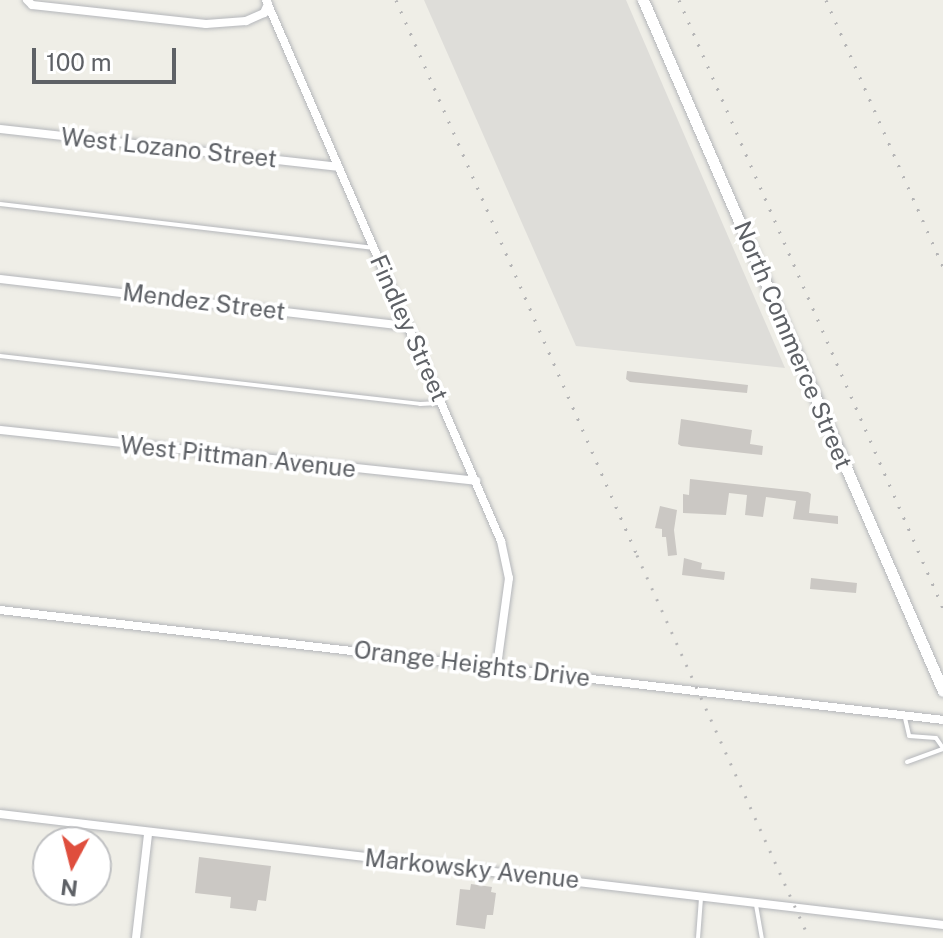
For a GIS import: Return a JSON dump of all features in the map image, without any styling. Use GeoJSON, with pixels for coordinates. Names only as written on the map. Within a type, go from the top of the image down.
{"type":"FeatureCollection","features":[{"type":"Feature","properties":{"kind":"main road","name":"North Commerce Street"},"geometry":{"type":"LineString","coordinates":[[643,0],[943,691]]}},
{"type":"Feature","properties":{"kind":"street"},"geometry":{"type":"LineString","coordinates":[[27,0],[32,5],[206,24],[246,21],[264,13],[267,2]]}},
{"type":"Feature","properties":{"kind":"street","name":"Findley Street"},"geometry":{"type":"LineString","coordinates":[[267,2],[501,541],[509,578],[497,666]]}},
{"type":"Feature","properties":{"kind":"street","name":"West Lozano Street"},"geometry":{"type":"LineString","coordinates":[[0,129],[338,167]]}},
{"type":"Feature","properties":{"kind":"street","name":"Mendez Street"},"geometry":{"type":"LineString","coordinates":[[0,279],[408,326]]}},
{"type":"Feature","properties":{"kind":"street","name":"West Pittman Avenue"},"geometry":{"type":"LineString","coordinates":[[0,430],[476,481]]}},
{"type":"Feature","properties":{"kind":"street","name":"Orange Heights Drive"},"geometry":{"type":"LineString","coordinates":[[0,610],[943,720]]}},
{"type":"Feature","properties":{"kind":"street","name":"Markowsky Avenue"},"geometry":{"type":"LineString","coordinates":[[0,814],[148,834],[943,925]]}},
{"type":"Feature","properties":{"kind":"street"},"geometry":{"type":"LineString","coordinates":[[136,938],[148,834]]}},
{"type":"Feature","properties":{"kind":"lane"},"geometry":{"type":"LineString","coordinates":[[0,204],[374,248]]}},
{"type":"Feature","properties":{"kind":"lane"},"geometry":{"type":"LineString","coordinates":[[0,356],[420,404],[442,403]]}},
{"type":"Feature","properties":{"kind":"lane"},"geometry":{"type":"LineString","coordinates":[[905,716],[909,736],[936,738],[943,748],[907,762]]}},
{"type":"Feature","properties":{"kind":"lane"},"geometry":{"type":"LineString","coordinates":[[698,938],[702,895]]}},
{"type":"Feature","properties":{"kind":"lane"},"geometry":{"type":"LineString","coordinates":[[756,903],[762,938]]}},
{"type":"Feature","properties":{"kind":"shaded area"},"geometry":{"type":"Polygon","coordinates":[[[424,0],[626,0],[785,368],[576,346],[424,0]]]}},
{"type":"Feature","properties":{"kind":"building"},"geometry":{"type":"Polygon","coordinates":[[[627,371],[748,385],[747,393],[630,382],[626,379],[627,371]]]}},
{"type":"Feature","properties":{"kind":"building"},"geometry":{"type":"Polygon","coordinates":[[[681,419],[752,430],[750,444],[763,446],[762,455],[681,446],[678,444],[681,419]]]}},
{"type":"Feature","properties":{"kind":"building"},"geometry":{"type":"Polygon","coordinates":[[[690,479],[808,492],[811,494],[809,513],[838,516],[838,524],[793,519],[796,501],[766,497],[763,517],[745,515],[747,495],[729,493],[726,515],[683,513],[683,494],[689,495],[690,479]]]}},
{"type":"Feature","properties":{"kind":"building"},"geometry":{"type":"Polygon","coordinates":[[[660,506],[677,510],[674,530],[677,555],[668,556],[666,537],[662,537],[662,529],[655,528],[660,506]]]}},
{"type":"Feature","properties":{"kind":"building"},"geometry":{"type":"Polygon","coordinates":[[[684,558],[702,563],[701,569],[725,572],[724,580],[682,575],[684,558]]]}},
{"type":"Feature","properties":{"kind":"building"},"geometry":{"type":"Polygon","coordinates":[[[811,578],[857,583],[856,593],[810,589],[811,578]]]}},
{"type":"Feature","properties":{"kind":"building"},"geometry":{"type":"Polygon","coordinates":[[[199,857],[271,866],[266,901],[258,900],[256,911],[230,908],[231,897],[195,893],[199,857]]]}},
{"type":"Feature","properties":{"kind":"building"},"geometry":{"type":"Polygon","coordinates":[[[471,884],[492,887],[491,892],[496,893],[493,915],[487,915],[485,929],[456,925],[460,889],[470,890],[471,884]]]}},
{"type":"Feature","properties":{"kind":"railway"},"geometry":{"type":"LineString","coordinates":[[396,0],[637,555],[809,938]]}},
{"type":"Feature","properties":{"kind":"railway"},"geometry":{"type":"LineString","coordinates":[[679,0],[943,608]]}},
{"type":"Feature","properties":{"kind":"railway"},"geometry":{"type":"LineString","coordinates":[[826,0],[943,266]]}}]}
